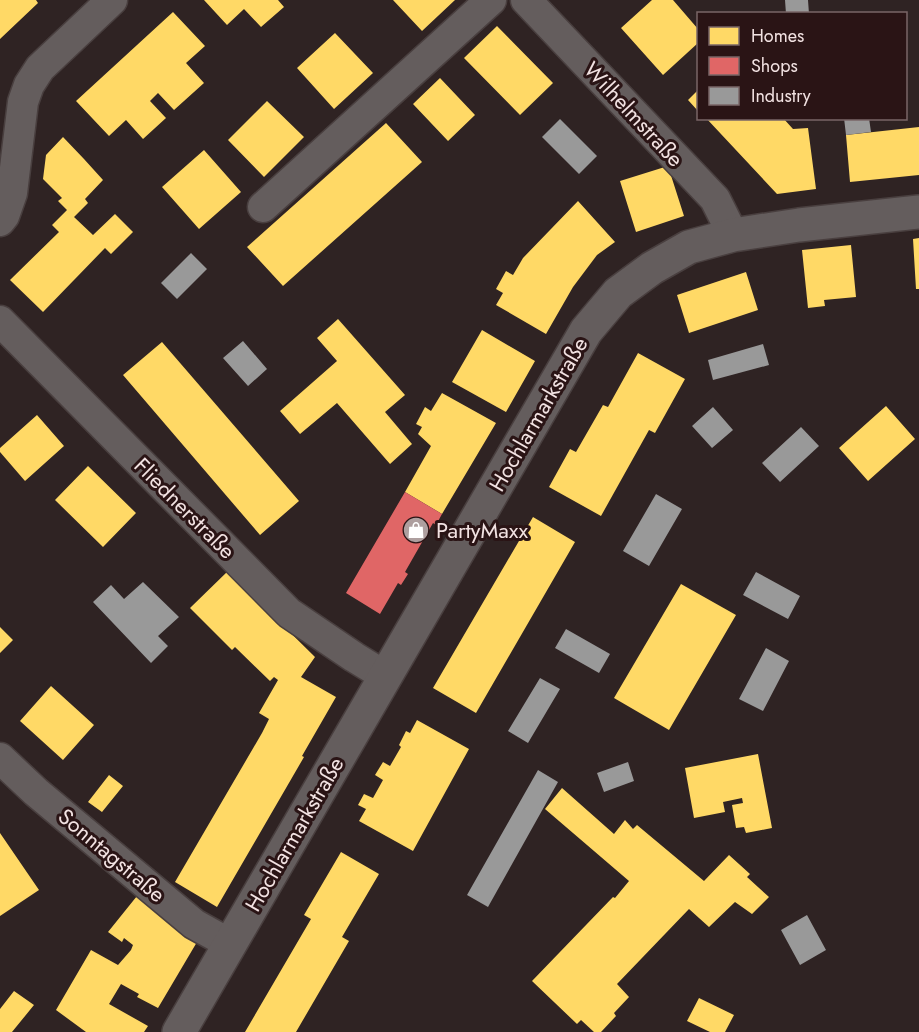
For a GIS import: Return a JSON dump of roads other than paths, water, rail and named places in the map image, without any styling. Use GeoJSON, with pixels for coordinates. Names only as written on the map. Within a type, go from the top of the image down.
{"type":"FeatureCollection","features":[{"type":"Feature","properties":{"kind":"street"},"geometry":{"type":"LineString","coordinates":[[0,221],[12,193],[23,102],[29,85],[40,68],[112,0]]}},
{"type":"Feature","properties":{"kind":"street"},"geometry":{"type":"LineString","coordinates":[[263,207],[491,0]]}},
{"type":"Feature","properties":{"kind":"street","name":"Wilhelmstraße"},"geometry":{"type":"LineString","coordinates":[[526,0],[715,200],[733,235]]}},
{"type":"Feature","properties":{"kind":"street","name":"Hochlarmarkstraße"},"geometry":{"type":"LineString","coordinates":[[179,1032],[586,331],[618,293],[652,268],[689,247],[733,235],[919,212]]}},
{"type":"Feature","properties":{"kind":"street","name":"Fliednerstraße"},"geometry":{"type":"LineString","coordinates":[[0,321],[289,613],[385,676]]}},
{"type":"Feature","properties":{"kind":"street","name":"Sonntagstraße"},"geometry":{"type":"LineString","coordinates":[[0,758],[36,792],[194,924],[230,944]]}},
{"type":"Feature","properties":{"kind":"place","name":"PartyMaxx"},"geometry":{"type":"Point","coordinates":[416,530]}}]}
